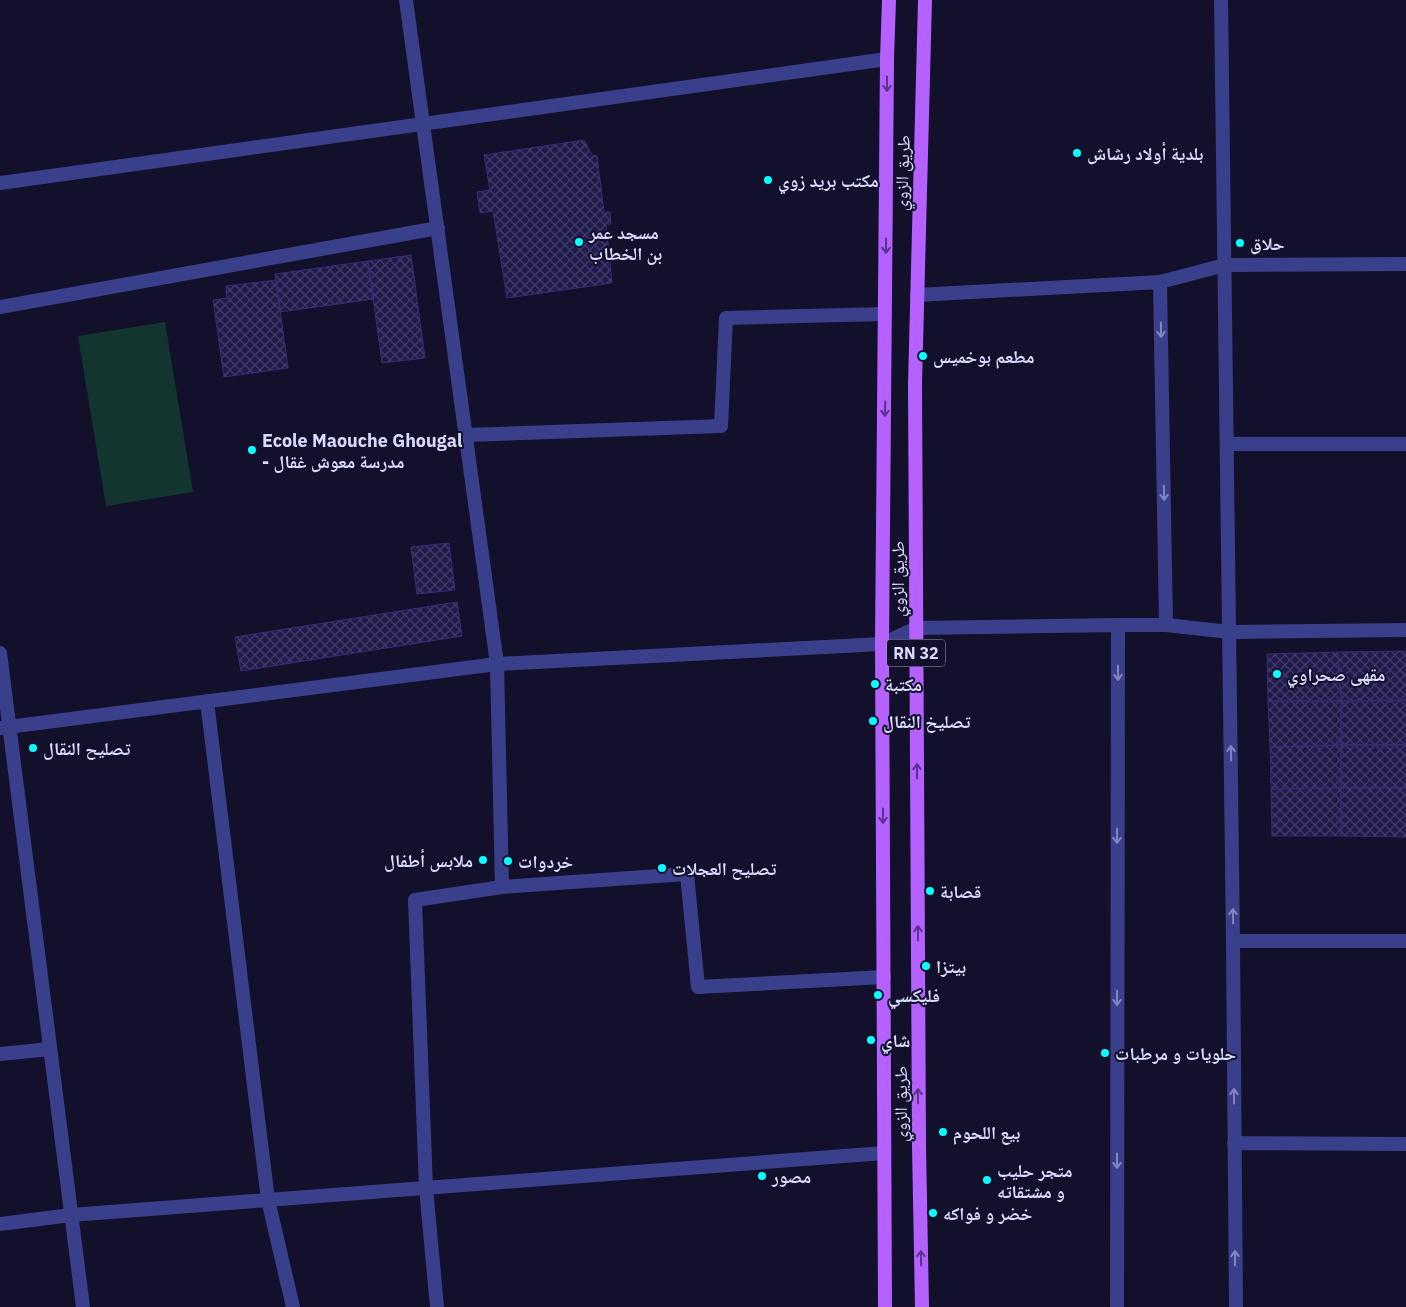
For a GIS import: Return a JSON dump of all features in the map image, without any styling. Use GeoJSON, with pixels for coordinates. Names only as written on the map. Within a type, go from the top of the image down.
{"type":"FeatureCollection","features":[{"type":"Feature","properties":{"kind":"main road","name":"طريق الزوي"},"geometry":{"type":"LineString","coordinates":[[885,1307],[882,644],[889,0]]}},
{"type":"Feature","properties":{"kind":"main road","name":"طريق الزوي"},"geometry":{"type":"LineString","coordinates":[[922,1307],[918,1136],[915,384],[925,0]]}},
{"type":"Feature","properties":{"kind":"street"},"geometry":{"type":"LineString","coordinates":[[406,0],[497,664],[502,887]]}},
{"type":"Feature","properties":{"kind":"street"},"geometry":{"type":"LineString","coordinates":[[1221,0],[1228,444],[1236,1307]]}},
{"type":"Feature","properties":{"kind":"street"},"geometry":{"type":"LineString","coordinates":[[0,183],[887,58]]}},
{"type":"Feature","properties":{"kind":"street"},"geometry":{"type":"LineString","coordinates":[[0,307],[438,228]]}},
{"type":"Feature","properties":{"kind":"street"},"geometry":{"type":"LineString","coordinates":[[917,295],[1160,282],[1225,265],[1406,264]]}},
{"type":"Feature","properties":{"kind":"street"},"geometry":{"type":"LineString","coordinates":[[1160,282],[1166,625]]}},
{"type":"Feature","properties":{"kind":"street"},"geometry":{"type":"LineString","coordinates":[[466,435],[721,426],[726,318],[886,314]]}},
{"type":"Feature","properties":{"kind":"street"},"geometry":{"type":"LineString","coordinates":[[1228,444],[1406,444]]}},
{"type":"Feature","properties":{"kind":"street"},"geometry":{"type":"LineString","coordinates":[[1117,1307],[1118,624]]}},
{"type":"Feature","properties":{"kind":"street"},"geometry":{"type":"LineString","coordinates":[[5,727],[497,664],[882,644],[916,628],[1118,624],[1166,625],[1230,632],[1406,630]]}},
{"type":"Feature","properties":{"kind":"street"},"geometry":{"type":"LineString","coordinates":[[0,653],[5,727],[50,1048],[83,1307]]}},
{"type":"Feature","properties":{"kind":"street"},"geometry":{"type":"LineString","coordinates":[[207,701],[268,1200],[293,1307]]}},
{"type":"Feature","properties":{"kind":"street"},"geometry":{"type":"LineString","coordinates":[[436,1307],[426,1188],[415,900],[502,887],[688,874],[698,987],[884,977]]}},
{"type":"Feature","properties":{"kind":"street"},"geometry":{"type":"LineString","coordinates":[[1233,941],[1406,941]]}},
{"type":"Feature","properties":{"kind":"street"},"geometry":{"type":"LineString","coordinates":[[0,1054],[50,1048]]}},
{"type":"Feature","properties":{"kind":"street"},"geometry":{"type":"LineString","coordinates":[[1234,1143],[1406,1144]]}},
{"type":"Feature","properties":{"kind":"street"},"geometry":{"type":"LineString","coordinates":[[0,1224],[71,1216],[268,1200],[884,1153]]}},
{"type":"Feature","properties":{"kind":"green space"},"geometry":{"type":"Polygon","coordinates":[[[165,322],[193,492],[106,506],[78,336],[165,322]]]}},
{"type":"Feature","properties":{"kind":"building"},"geometry":{"type":"Polygon","coordinates":[[[584,140],[592,155],[597,156],[604,212],[610,212],[611,224],[606,224],[612,283],[507,298],[493,211],[480,213],[477,192],[490,190],[484,155],[584,140]]]}},
{"type":"Feature","properties":{"kind":"building"},"geometry":{"type":"Polygon","coordinates":[[[411,255],[425,358],[382,363],[368,261],[411,255]]]}},
{"type":"Feature","properties":{"kind":"building"},"geometry":{"type":"Polygon","coordinates":[[[368,261],[374,299],[280,312],[275,274],[368,261]]]}},
{"type":"Feature","properties":{"kind":"building"},"geometry":{"type":"Polygon","coordinates":[[[276,280],[288,368],[224,377],[213,300],[227,298],[226,286],[276,280]]]}},
{"type":"Feature","properties":{"kind":"building"},"geometry":{"type":"Polygon","coordinates":[[[449,543],[455,590],[417,594],[411,547],[449,543]]]}},
{"type":"Feature","properties":{"kind":"building"},"geometry":{"type":"Polygon","coordinates":[[[457,602],[462,636],[241,671],[235,637],[457,602]]]}},
{"type":"Feature","properties":{"kind":"building"},"geometry":{"type":"Polygon","coordinates":[[[1406,651],[1406,700],[1341,701],[1338,652],[1406,651]]]}},
{"type":"Feature","properties":{"kind":"building"},"geometry":{"type":"Polygon","coordinates":[[[1338,652],[1341,701],[1268,701],[1267,654],[1338,652]]]}},
{"type":"Feature","properties":{"kind":"building"},"geometry":{"type":"Polygon","coordinates":[[[1406,700],[1406,745],[1341,745],[1341,701],[1406,700]]]}},
{"type":"Feature","properties":{"kind":"building"},"geometry":{"type":"Polygon","coordinates":[[[1268,701],[1341,701],[1341,745],[1270,747],[1268,701]]]}},
{"type":"Feature","properties":{"kind":"building"},"geometry":{"type":"Polygon","coordinates":[[[1341,745],[1341,788],[1271,789],[1270,747],[1341,745]]]}},
{"type":"Feature","properties":{"kind":"building"},"geometry":{"type":"Polygon","coordinates":[[[1341,745],[1406,745],[1406,788],[1341,788],[1341,745]]]}},
{"type":"Feature","properties":{"kind":"building"},"geometry":{"type":"Polygon","coordinates":[[[1341,788],[1341,836],[1272,836],[1271,789],[1341,788]]]}},
{"type":"Feature","properties":{"kind":"building"},"geometry":{"type":"Polygon","coordinates":[[[1341,788],[1406,788],[1406,837],[1341,836],[1341,788]]]}},
{"type":"Feature","properties":{"kind":"place","name":"بلدية أولاد رشاش"},"geometry":{"type":"Point","coordinates":[1077,153]}},
{"type":"Feature","properties":{"kind":"place","name":"مكتب بريد زوي"},"geometry":{"type":"Point","coordinates":[768,180]}},
{"type":"Feature","properties":{"kind":"place","name":"مسجد عمر بن الخطاب"},"geometry":{"type":"Point","coordinates":[579,242]}},
{"type":"Feature","properties":{"kind":"place","name":"حلاق"},"geometry":{"type":"Point","coordinates":[1240,243]}},
{"type":"Feature","properties":{"kind":"place","name":"مطعم بوخميس"},"geometry":{"type":"Point","coordinates":[923,356]}},
{"type":"Feature","properties":{"kind":"place","name":"Ecole Maouche Ghougal - مدرسة معوش غقال"},"geometry":{"type":"Point","coordinates":[252,450]}},
{"type":"Feature","properties":{"kind":"place","name":"مقهى صحراوي"},"geometry":{"type":"Point","coordinates":[1277,674]}},
{"type":"Feature","properties":{"kind":"place","name":"مكتبة"},"geometry":{"type":"Point","coordinates":[875,684]}},
{"type":"Feature","properties":{"kind":"place","name":"تصليخ النقال"},"geometry":{"type":"Point","coordinates":[873,721]}},
{"type":"Feature","properties":{"kind":"place","name":"تصليح النقال"},"geometry":{"type":"Point","coordinates":[33,748]}},
{"type":"Feature","properties":{"kind":"place","name":"ملابس أطفال"},"geometry":{"type":"Point","coordinates":[483,860]}},
{"type":"Feature","properties":{"kind":"place","name":"خردوات"},"geometry":{"type":"Point","coordinates":[508,861]}},
{"type":"Feature","properties":{"kind":"place","name":"تصليح العجلات"},"geometry":{"type":"Point","coordinates":[662,868]}},
{"type":"Feature","properties":{"kind":"place","name":"قصابة"},"geometry":{"type":"Point","coordinates":[930,891]}},
{"type":"Feature","properties":{"kind":"place","name":"بيتزا"},"geometry":{"type":"Point","coordinates":[926,966]}},
{"type":"Feature","properties":{"kind":"place","name":"فليكسي"},"geometry":{"type":"Point","coordinates":[878,995]}},
{"type":"Feature","properties":{"kind":"place","name":"شاي"},"geometry":{"type":"Point","coordinates":[871,1040]}},
{"type":"Feature","properties":{"kind":"place","name":"حلويات و مرطبات"},"geometry":{"type":"Point","coordinates":[1105,1053]}},
{"type":"Feature","properties":{"kind":"place","name":"بيع اللحوم"},"geometry":{"type":"Point","coordinates":[943,1132]}},
{"type":"Feature","properties":{"kind":"place","name":"مصور"},"geometry":{"type":"Point","coordinates":[762,1176]}},
{"type":"Feature","properties":{"kind":"place","name":"متجر حليب و مشتقاته"},"geometry":{"type":"Point","coordinates":[987,1180]}},
{"type":"Feature","properties":{"kind":"place","name":"خضر و فواكه"},"geometry":{"type":"Point","coordinates":[933,1213]}}]}
